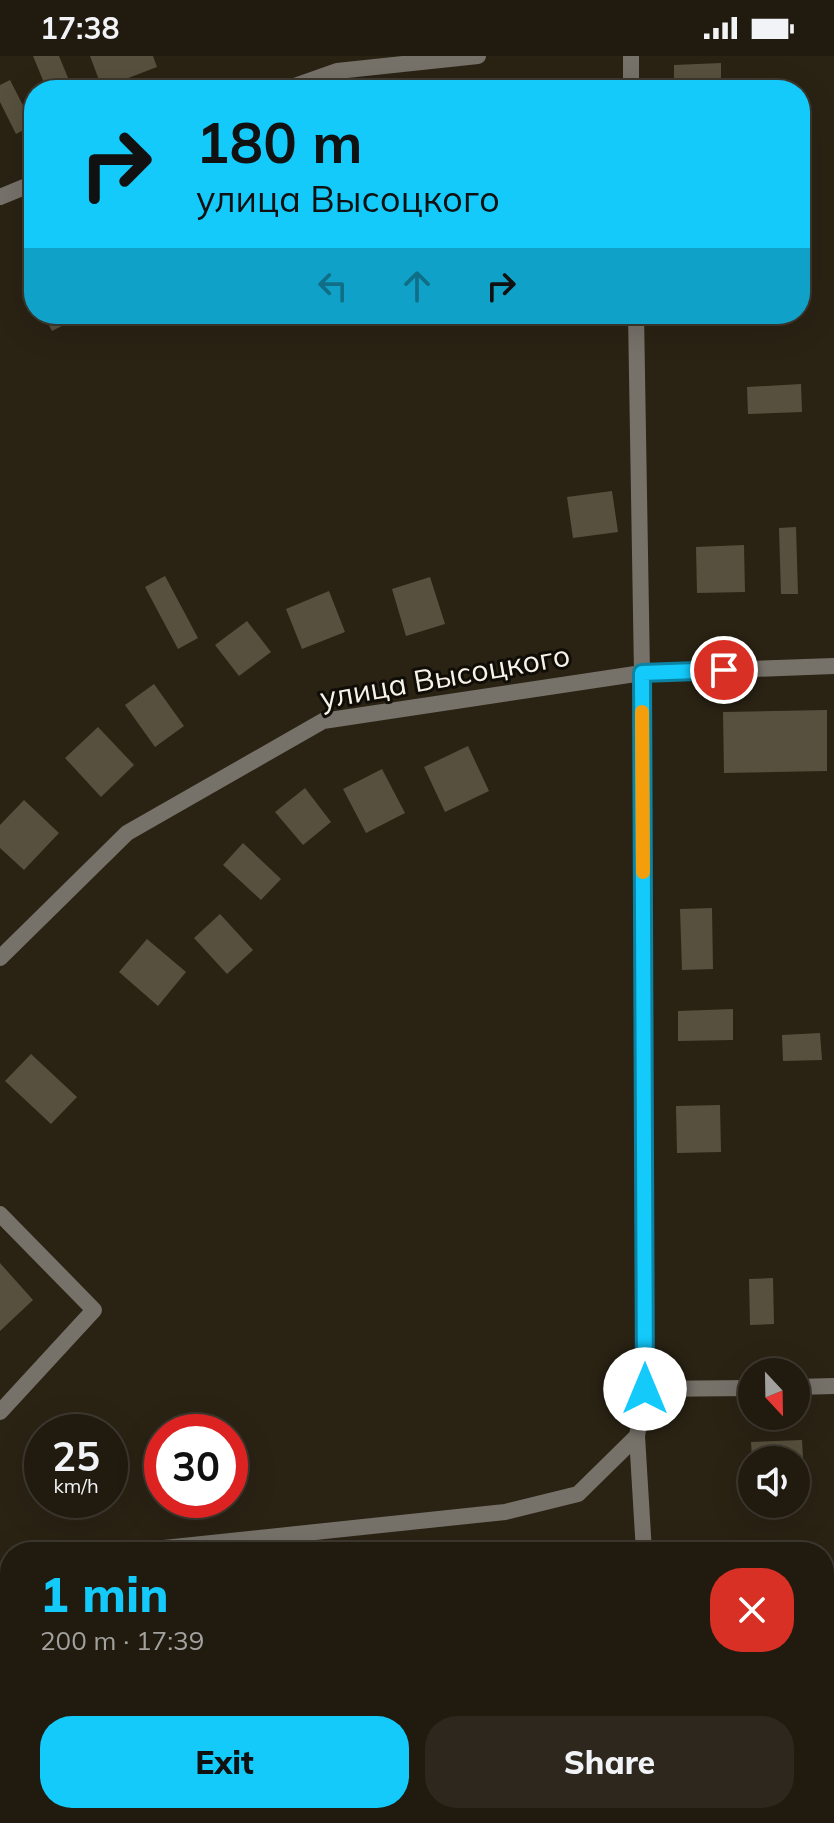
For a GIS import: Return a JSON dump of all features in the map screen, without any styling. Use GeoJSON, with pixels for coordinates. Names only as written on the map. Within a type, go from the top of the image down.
{"type":"FeatureCollection","features":[{"type":"Feature","properties":{"kind":"street"},"geometry":{"type":"LineString","coordinates":[[311,80],[337,71],[478,56]]}},
{"type":"Feature","properties":{"kind":"street"},"geometry":{"type":"LineString","coordinates":[[631,56],[631,80]]}},
{"type":"Feature","properties":{"kind":"street"},"geometry":{"type":"LineString","coordinates":[[0,197],[24,187]]}},
{"type":"Feature","properties":{"kind":"street"},"geometry":{"type":"LineString","coordinates":[[636,324],[642,673],[645,1389],[637,1436],[643,1542]]}},
{"type":"Feature","properties":{"kind":"street","name":"улица Высоцкого"},"geometry":{"type":"LineString","coordinates":[[0,958],[127,833],[323,721],[642,673],[834,666]]}},
{"type":"Feature","properties":{"kind":"street"},"geometry":{"type":"LineString","coordinates":[[0,1214],[94,1310],[0,1412]]}},
{"type":"Feature","properties":{"kind":"street"},"geometry":{"type":"LineString","coordinates":[[810,1387],[834,1386]]}},
{"type":"Feature","properties":{"kind":"street"},"geometry":{"type":"LineString","coordinates":[[645,1389],[738,1388]]}},
{"type":"Feature","properties":{"kind":"street"},"geometry":{"type":"LineString","coordinates":[[221,1542],[505,1512],[578,1494],[637,1436]]}},
{"type":"Feature","properties":{"kind":"building"},"geometry":{"type":"Polygon","coordinates":[[[33,56],[59,56],[69,80],[43,80],[33,56]]]}},
{"type":"Feature","properties":{"kind":"building"},"geometry":{"type":"Polygon","coordinates":[[[90,56],[153,56],[157,67],[123,80],[99,80],[90,56]]]}},
{"type":"Feature","properties":{"kind":"building"},"geometry":{"type":"Polygon","coordinates":[[[721,63],[721,80],[674,80],[674,65],[721,63]]]}},
{"type":"Feature","properties":{"kind":"building"},"geometry":{"type":"Polygon","coordinates":[[[10,80],[24,107],[24,130],[16,134],[0,102],[0,85],[10,80]]]}},
{"type":"Feature","properties":{"kind":"building"},"geometry":{"type":"Polygon","coordinates":[[[48,324],[66,324],[52,331],[48,324]]]}},
{"type":"Feature","properties":{"kind":"building"},"geometry":{"type":"Polygon","coordinates":[[[801,384],[802,412],[748,414],[747,387],[801,384]]]}},
{"type":"Feature","properties":{"kind":"building"},"geometry":{"type":"Polygon","coordinates":[[[612,491],[618,532],[573,538],[567,497],[612,491]]]}},
{"type":"Feature","properties":{"kind":"building"},"geometry":{"type":"Polygon","coordinates":[[[796,527],[798,594],[781,594],[779,528],[796,527]]]}},
{"type":"Feature","properties":{"kind":"building"},"geometry":{"type":"Polygon","coordinates":[[[744,545],[745,592],[697,593],[696,547],[744,545]]]}},
{"type":"Feature","properties":{"kind":"building"},"geometry":{"type":"Polygon","coordinates":[[[165,576],[198,638],[178,649],[145,587],[165,576]]]}},
{"type":"Feature","properties":{"kind":"building"},"geometry":{"type":"Polygon","coordinates":[[[430,577],[445,624],[406,636],[392,589],[430,577]]]}},
{"type":"Feature","properties":{"kind":"building"},"geometry":{"type":"Polygon","coordinates":[[[329,591],[345,632],[302,649],[286,609],[329,591]]]}},
{"type":"Feature","properties":{"kind":"building"},"geometry":{"type":"Polygon","coordinates":[[[247,621],[271,652],[239,676],[215,645],[247,621]]]}},
{"type":"Feature","properties":{"kind":"building"},"geometry":{"type":"Polygon","coordinates":[[[154,684],[184,726],[155,747],[125,705],[154,684]]]}},
{"type":"Feature","properties":{"kind":"building"},"geometry":{"type":"Polygon","coordinates":[[[827,710],[827,771],[724,773],[723,712],[827,710]]]}},
{"type":"Feature","properties":{"kind":"building"},"geometry":{"type":"Polygon","coordinates":[[[98,727],[134,765],[101,797],[65,758],[98,727]]]}},
{"type":"Feature","properties":{"kind":"building"},"geometry":{"type":"Polygon","coordinates":[[[468,746],[489,791],[445,812],[424,767],[468,746]]]}},
{"type":"Feature","properties":{"kind":"building"},"geometry":{"type":"Polygon","coordinates":[[[382,769],[405,813],[366,833],[343,789],[382,769]]]}},
{"type":"Feature","properties":{"kind":"building"},"geometry":{"type":"Polygon","coordinates":[[[305,788],[331,822],[303,845],[275,812],[305,788]]]}},
{"type":"Feature","properties":{"kind":"building"},"geometry":{"type":"Polygon","coordinates":[[[24,800],[59,833],[24,870],[0,848],[0,825],[24,800]]]}},
{"type":"Feature","properties":{"kind":"building"},"geometry":{"type":"Polygon","coordinates":[[[243,843],[281,879],[261,900],[223,865],[243,843]]]}},
{"type":"Feature","properties":{"kind":"building"},"geometry":{"type":"Polygon","coordinates":[[[712,908],[713,969],[682,970],[680,909],[712,908]]]}},
{"type":"Feature","properties":{"kind":"building"},"geometry":{"type":"Polygon","coordinates":[[[220,914],[253,950],[227,974],[194,938],[220,914]]]}},
{"type":"Feature","properties":{"kind":"building"},"geometry":{"type":"Polygon","coordinates":[[[147,939],[186,972],[158,1006],[119,972],[147,939]]]}},
{"type":"Feature","properties":{"kind":"building"},"geometry":{"type":"Polygon","coordinates":[[[733,1009],[733,1040],[678,1041],[678,1011],[733,1009]]]}},
{"type":"Feature","properties":{"kind":"building"},"geometry":{"type":"Polygon","coordinates":[[[820,1033],[822,1060],[783,1061],[782,1035],[820,1033]]]}},
{"type":"Feature","properties":{"kind":"building"},"geometry":{"type":"Polygon","coordinates":[[[31,1054],[77,1097],[51,1124],[5,1081],[31,1054]]]}},
{"type":"Feature","properties":{"kind":"building"},"geometry":{"type":"Polygon","coordinates":[[[720,1105],[721,1152],[677,1153],[676,1106],[720,1105]]]}},
{"type":"Feature","properties":{"kind":"building"},"geometry":{"type":"Polygon","coordinates":[[[0,1263],[33,1300],[0,1331],[0,1263]]]}},
{"type":"Feature","properties":{"kind":"building"},"geometry":{"type":"Polygon","coordinates":[[[773,1278],[774,1324],[750,1325],[749,1279],[773,1278]]]}},
{"type":"Feature","properties":{"kind":"building"},"geometry":{"type":"Polygon","coordinates":[[[802,1440],[802,1446],[751,1446],[751,1442],[802,1440]]]}},
{"type":"Feature","properties":{"kind":"slow traffic"},"geometry":{"type":"LineString","coordinates":[[642,712],[643,872]]}},
{"type":"Feature","properties":{"kind":"route"},"geometry":{"type":"LineString","coordinates":[[645,1389],[642,673],[724,670]]}}]}
